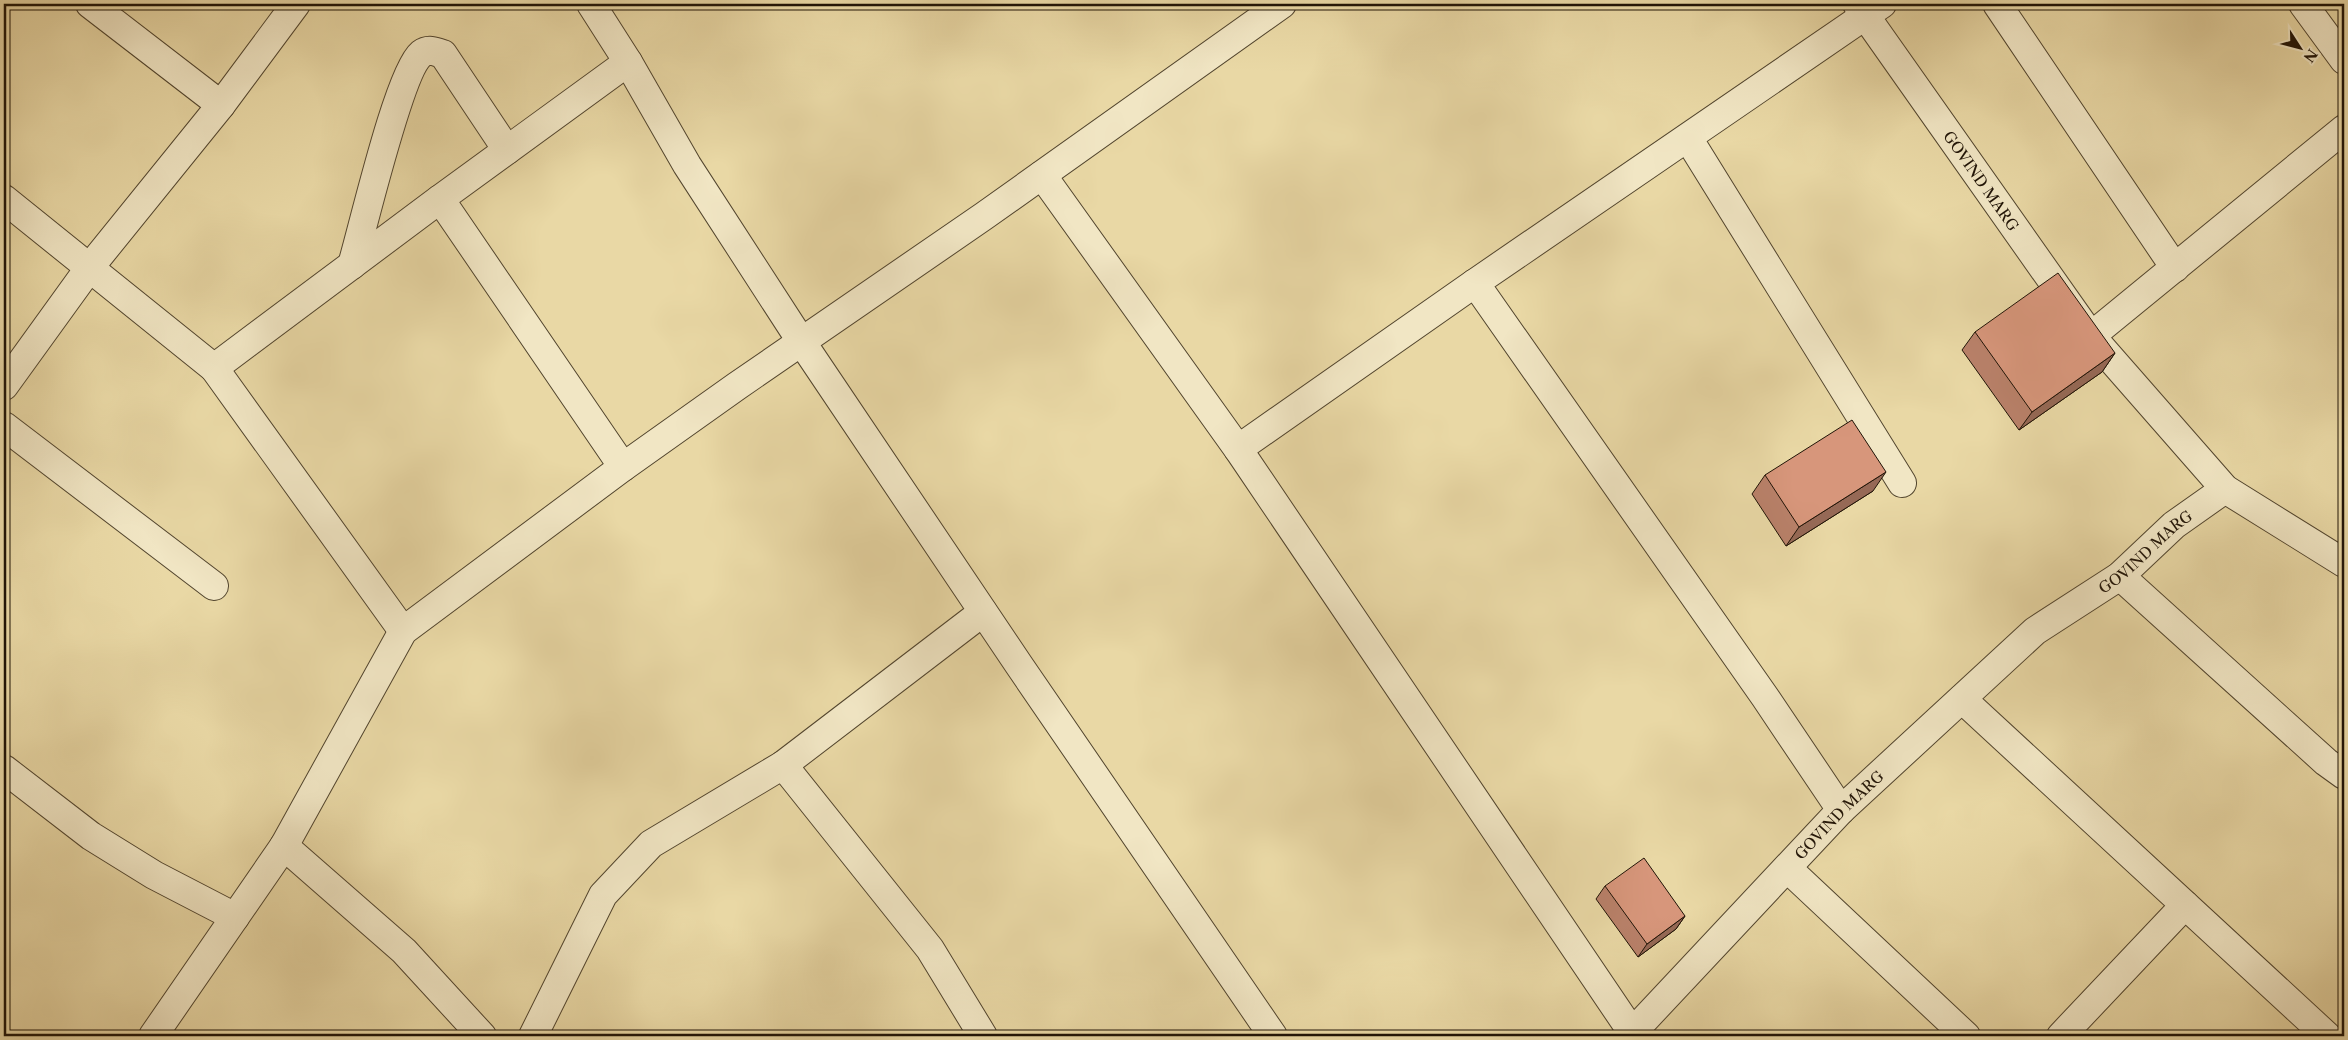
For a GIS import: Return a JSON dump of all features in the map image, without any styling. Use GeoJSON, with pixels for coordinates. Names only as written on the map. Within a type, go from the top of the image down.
{"type":"FeatureCollection","features":[{"type":"Feature","properties":{"kind":"street"},"geometry":{"type":"LineString","coordinates":[[90,4],[221,105]]}},
{"type":"Feature","properties":{"kind":"street"},"geometry":{"type":"LineString","coordinates":[[4,386],[90,267],[221,105],[296,4]]}},
{"type":"Feature","properties":{"kind":"street"},"geometry":{"type":"LineString","coordinates":[[591,4],[628,62],[687,165],[801,341],[983,612],[1274,1036]]}},
{"type":"Feature","properties":{"kind":"street"},"geometry":{"type":"LineString","coordinates":[[153,1036],[284,846],[403,630],[623,467],[801,341],[1042,175],[1282,4]]}},
{"type":"Feature","properties":{"kind":"street"},"geometry":{"type":"LineString","coordinates":[[1997,4],[2175,268]]}},
{"type":"Feature","properties":{"kind":"street"},"geometry":{"type":"LineString","coordinates":[[2303,4],[2344,60]]}},
{"type":"Feature","properties":{"kind":"street"},"geometry":{"type":"LineString","coordinates":[[1238,449],[1688,138],[1868,8]]}},
{"type":"Feature","properties":{"kind":"street","name":"GOVIND MARG"},"geometry":{"type":"LineString","coordinates":[[1630,1034],[1841,810],[2036,632],[2120,576],[2174,525],[2225,489],[2091,336],[1868,8]]}},
{"type":"Feature","properties":{"kind":"street"},"geometry":{"type":"LineString","coordinates":[[352,265],[398,102],[414,63],[422,53],[431,50],[443,54],[507,150]]}},
{"type":"Feature","properties":{"kind":"street"},"geometry":{"type":"LineString","coordinates":[[214,368],[440,199],[628,62]]}},
{"type":"Feature","properties":{"kind":"street"},"geometry":{"type":"LineString","coordinates":[[2091,336],[2344,129]]}},
{"type":"Feature","properties":{"kind":"street"},"geometry":{"type":"LineString","coordinates":[[1688,138],[1902,483]]}},
{"type":"Feature","properties":{"kind":"street"},"geometry":{"type":"LineString","coordinates":[[1042,175],[1238,449],[1630,1034]]}},
{"type":"Feature","properties":{"kind":"street"},"geometry":{"type":"LineString","coordinates":[[4,199],[214,368],[403,630]]}},
{"type":"Feature","properties":{"kind":"street"},"geometry":{"type":"LineString","coordinates":[[440,199],[623,467]]}},
{"type":"Feature","properties":{"kind":"street"},"geometry":{"type":"LineString","coordinates":[[1475,284],[1759,689],[1841,810]]}},
{"type":"Feature","properties":{"kind":"street"},"geometry":{"type":"LineString","coordinates":[[4,426],[214,586]]}},
{"type":"Feature","properties":{"kind":"street"},"geometry":{"type":"LineString","coordinates":[[2225,489],[2341,555]]}},
{"type":"Feature","properties":{"kind":"street"},"geometry":{"type":"LineString","coordinates":[[2120,576],[2326,762],[2344,775]]}},
{"type":"Feature","properties":{"kind":"street"},"geometry":{"type":"LineString","coordinates":[[533,1036],[603,895],[651,844],[783,766],[983,612]]}},
{"type":"Feature","properties":{"kind":"street"},"geometry":{"type":"LineString","coordinates":[[1962,700],[2327,1036]]}},
{"type":"Feature","properties":{"kind":"street"},"geometry":{"type":"LineString","coordinates":[[783,766],[930,949],[983,1036]]}},
{"type":"Feature","properties":{"kind":"street"},"geometry":{"type":"LineString","coordinates":[[4,769],[91,836],[154,875],[235,917]]}},
{"type":"Feature","properties":{"kind":"street"},"geometry":{"type":"LineString","coordinates":[[284,846],[404,951],[482,1036]]}},
{"type":"Feature","properties":{"kind":"street"},"geometry":{"type":"LineString","coordinates":[[1787,868],[1966,1036]]}},
{"type":"Feature","properties":{"kind":"street"},"geometry":{"type":"LineString","coordinates":[[2061,1036],[2185,905]]}},
{"type":"Feature","properties":{"kind":"building"},"geometry":{"type":"Polygon","coordinates":[[[2058,273],[2115,353],[2032,412],[1975,332],[2058,273]]]}},
{"type":"Feature","properties":{"kind":"building"},"geometry":{"type":"Polygon","coordinates":[[[1852,420],[1886,472],[1799,527],[1765,475],[1852,420]]]}},
{"type":"Feature","properties":{"kind":"building"},"geometry":{"type":"Polygon","coordinates":[[[1644,858],[1685,916],[1647,944],[1605,886],[1644,858]]]}}]}
